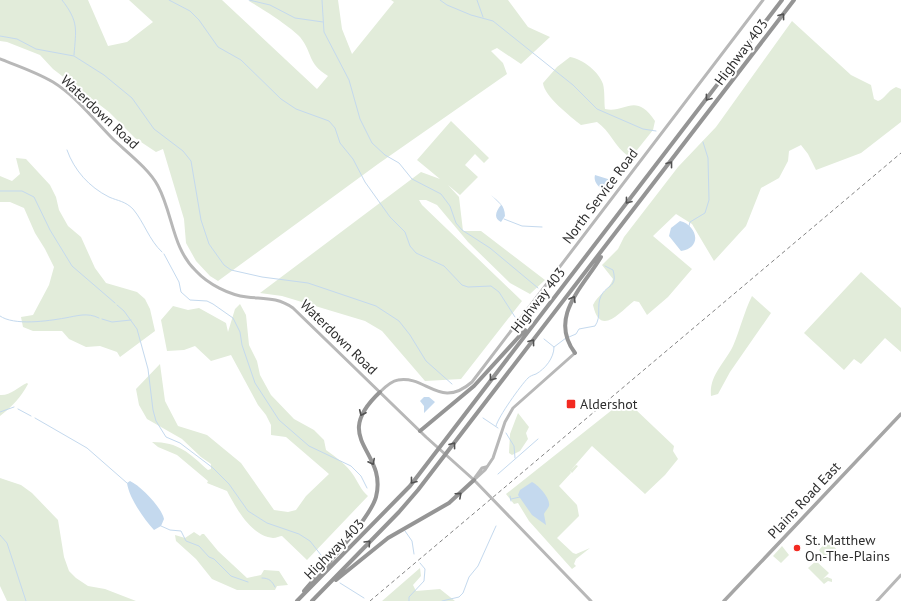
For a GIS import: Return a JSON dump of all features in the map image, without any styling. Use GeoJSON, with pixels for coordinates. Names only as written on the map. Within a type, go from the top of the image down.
{"type":"FeatureCollection","features":[{"type":"Feature","properties":{"kind":"highway","name":"Highway 403"},"geometry":{"type":"LineString","coordinates":[[296,601],[410,486],[782,0]]}},
{"type":"Feature","properties":{"kind":"highway","name":"Highway 403"},"geometry":{"type":"LineString","coordinates":[[312,601],[418,490],[794,0]]}},
{"type":"Feature","properties":{"kind":"highway"},"geometry":{"type":"LineString","coordinates":[[575,353],[566,338],[565,321],[569,306],[612,239]]}},
{"type":"Feature","properties":{"kind":"highway"},"geometry":{"type":"LineString","coordinates":[[420,431],[474,386],[541,314]]}},
{"type":"Feature","properties":{"kind":"highway"},"geometry":{"type":"LineString","coordinates":[[296,601],[366,517],[374,502],[378,484],[376,472],[361,441],[358,424],[367,405],[380,392]]}},
{"type":"Feature","properties":{"kind":"highway"},"geometry":{"type":"LineString","coordinates":[[312,601],[388,538],[449,503],[474,480]]}},
{"type":"Feature","properties":{"kind":"main road","name":"North Service Road"},"geometry":{"type":"LineString","coordinates":[[380,392],[392,382],[401,380],[412,381],[435,391],[447,393],[463,389],[472,382],[763,0]]}},
{"type":"Feature","properties":{"kind":"main road","name":"Waterdown Road"},"geometry":{"type":"LineString","coordinates":[[0,59],[49,80],[63,90],[154,180],[165,203],[176,241],[190,265],[197,273],[208,282],[232,293],[247,297],[270,298],[290,306],[430,441],[474,480],[591,601]]}},
{"type":"Feature","properties":{"kind":"main road"},"geometry":{"type":"LineString","coordinates":[[474,480],[486,467],[494,455],[511,411],[575,353]]}},
{"type":"Feature","properties":{"kind":"main road","name":"Plains Road East"},"geometry":{"type":"LineString","coordinates":[[724,601],[901,414]]}},
{"type":"Feature","properties":{"kind":"main road"},"geometry":{"type":"LineString","coordinates":[[877,601],[901,575]]}},
{"type":"Feature","properties":{"kind":"green space"},"geometry":{"type":"Polygon","coordinates":[[[0,0],[88,0],[108,46],[127,42],[153,22],[129,0],[222,0],[317,89],[328,76],[313,62],[300,37],[283,23],[249,1],[250,0],[338,0],[342,29],[352,54],[394,2],[391,0],[508,0],[528,27],[550,37],[521,64],[497,48],[491,51],[503,63],[507,74],[378,164],[218,281],[210,276],[196,261],[186,243],[184,219],[163,149],[156,152],[135,138],[109,112],[53,69],[40,55],[7,42],[0,41],[0,0]]]}},
{"type":"Feature","properties":{"kind":"green space"},"geometry":{"type":"Polygon","coordinates":[[[792,21],[851,75],[871,85],[874,99],[878,101],[880,100],[896,87],[901,89],[901,122],[861,153],[816,170],[808,154],[801,145],[789,151],[788,161],[779,178],[761,188],[746,226],[714,261],[692,224],[676,214],[653,236],[692,269],[668,297],[647,315],[639,302],[634,301],[610,320],[600,320],[596,315],[593,305],[609,287],[613,279],[602,265],[618,249],[624,237],[678,167],[716,127],[792,21]]]}},
{"type":"Feature","properties":{"kind":"green space"},"geometry":{"type":"Polygon","coordinates":[[[570,57],[585,63],[601,79],[604,90],[605,109],[612,110],[636,105],[642,107],[648,112],[655,121],[653,130],[633,155],[628,156],[623,152],[606,130],[597,122],[581,125],[559,106],[548,94],[543,83],[557,67],[570,57]]]}},
{"type":"Feature","properties":{"kind":"green space"},"geometry":{"type":"Polygon","coordinates":[[[451,121],[489,158],[484,163],[475,154],[465,165],[478,177],[460,195],[448,185],[459,197],[463,231],[481,231],[545,280],[530,294],[510,283],[468,242],[437,205],[426,200],[419,200],[422,205],[522,301],[461,379],[425,381],[382,331],[365,321],[282,296],[260,293],[421,172],[440,179],[417,160],[451,121]]]}},
{"type":"Feature","properties":{"kind":"green space"},"geometry":{"type":"Polygon","coordinates":[[[16,158],[26,159],[50,185],[56,197],[59,210],[68,226],[81,237],[95,268],[106,283],[137,292],[145,299],[150,309],[155,331],[120,357],[117,352],[100,346],[86,347],[69,339],[62,331],[33,331],[23,327],[21,317],[33,315],[49,285],[54,267],[35,233],[24,208],[10,202],[0,202],[0,176],[12,181],[20,174],[16,158]]]}},
{"type":"Feature","properties":{"kind":"green space"},"geometry":{"type":"Polygon","coordinates":[[[861,272],[901,308],[901,352],[885,338],[861,364],[854,359],[844,370],[804,333],[861,272]]]}},
{"type":"Feature","properties":{"kind":"green space"},"geometry":{"type":"Polygon","coordinates":[[[752,296],[771,313],[730,372],[718,394],[711,396],[712,382],[733,346],[752,296]]]}},
{"type":"Feature","properties":{"kind":"green space"},"geometry":{"type":"Polygon","coordinates":[[[240,304],[246,315],[249,345],[257,361],[260,375],[271,395],[294,419],[314,430],[324,440],[326,450],[348,468],[368,496],[307,560],[282,536],[273,538],[265,536],[251,527],[240,513],[227,491],[207,483],[208,481],[177,455],[158,447],[152,442],[177,446],[208,470],[211,469],[211,464],[201,457],[182,439],[147,419],[139,405],[136,389],[160,364],[165,401],[178,426],[207,435],[241,463],[274,510],[288,512],[296,510],[306,496],[329,474],[286,437],[271,435],[271,425],[266,415],[258,405],[231,355],[211,361],[195,346],[184,350],[167,351],[161,320],[173,306],[188,310],[199,308],[226,323],[228,332],[235,309],[240,304]]]}},
{"type":"Feature","properties":{"kind":"green space"},"geometry":{"type":"Polygon","coordinates":[[[27,383],[28,384],[19,397],[0,416],[0,395],[11,393],[27,383]]]}},
{"type":"Feature","properties":{"kind":"green space"},"geometry":{"type":"Polygon","coordinates":[[[622,402],[634,408],[674,446],[673,451],[678,459],[665,475],[645,494],[592,446],[591,447],[571,470],[576,465],[578,466],[572,473],[570,471],[571,473],[559,486],[577,505],[579,516],[557,538],[576,554],[590,548],[576,559],[574,564],[576,566],[572,569],[529,521],[518,503],[514,504],[506,494],[622,402]]]}},
{"type":"Feature","properties":{"kind":"green space"},"geometry":{"type":"Polygon","coordinates":[[[518,413],[529,427],[526,433],[528,439],[520,451],[512,455],[509,453],[510,434],[518,413]]]}},
{"type":"Feature","properties":{"kind":"green space"},"geometry":{"type":"Polygon","coordinates":[[[0,478],[21,485],[32,493],[58,520],[64,557],[69,571],[76,578],[88,586],[105,589],[136,601],[7,601],[0,586],[0,478]]]}},
{"type":"Feature","properties":{"kind":"green space"},"geometry":{"type":"Polygon","coordinates":[[[194,532],[200,536],[204,534],[218,551],[247,578],[261,575],[264,570],[279,571],[288,585],[277,586],[275,590],[237,590],[212,579],[196,559],[176,541],[175,535],[185,538],[194,532]]]}},
{"type":"Feature","properties":{"kind":"green space"},"geometry":{"type":"Polygon","coordinates":[[[828,540],[837,550],[830,556],[825,556],[819,550],[828,540]]]}},
{"type":"Feature","properties":{"kind":"green space"},"geometry":{"type":"Polygon","coordinates":[[[782,546],[789,555],[781,563],[773,556],[782,546]]]}},
{"type":"Feature","properties":{"kind":"green space"},"geometry":{"type":"Polygon","coordinates":[[[816,561],[829,573],[823,579],[827,577],[832,579],[832,582],[828,581],[824,584],[808,568],[816,561]]]}},
{"type":"Feature","properties":{"kind":"green space"},"geometry":{"type":"Polygon","coordinates":[[[420,568],[421,576],[413,585],[416,591],[440,589],[455,601],[382,601],[420,568]]]}},
{"type":"Feature","properties":{"kind":"water"},"geometry":{"type":"Polygon","coordinates":[[[595,175],[611,180],[613,182],[610,189],[604,191],[600,188],[596,182],[595,175]]]}},
{"type":"Feature","properties":{"kind":"water"},"geometry":{"type":"Polygon","coordinates":[[[491,195],[501,204],[504,209],[505,216],[501,222],[498,220],[496,214],[501,205],[491,195]]]}},
{"type":"Feature","properties":{"kind":"water"},"geometry":{"type":"Polygon","coordinates":[[[680,221],[686,223],[694,231],[695,236],[693,246],[681,251],[669,236],[671,228],[680,221]]]}},
{"type":"Feature","properties":{"kind":"water"},"geometry":{"type":"Polygon","coordinates":[[[424,397],[429,397],[435,402],[424,413],[424,406],[420,401],[424,397]]]}},
{"type":"Feature","properties":{"kind":"water"},"geometry":{"type":"Polygon","coordinates":[[[130,481],[145,492],[155,503],[164,519],[161,526],[154,530],[142,514],[128,489],[127,483],[130,481]]]}},
{"type":"Feature","properties":{"kind":"water"},"geometry":{"type":"Polygon","coordinates":[[[532,482],[540,488],[548,499],[549,506],[544,514],[546,525],[532,515],[518,495],[520,490],[532,482]]]}},
{"type":"Feature","properties":{"kind":"waterway"},"geometry":{"type":"LineString","coordinates":[[62,0],[74,20],[76,32],[74,55]]}},
{"type":"Feature","properties":{"kind":"waterway"},"geometry":{"type":"LineString","coordinates":[[169,0],[190,11],[199,20],[218,47],[241,60],[281,99],[296,109],[329,121],[335,128],[340,143],[353,159],[365,182],[390,217],[405,232],[410,246],[416,253],[444,266],[462,285],[468,287],[491,286],[499,292],[515,317]]}},
{"type":"Feature","properties":{"kind":"waterway"},"geometry":{"type":"LineString","coordinates":[[249,0],[270,5],[295,18],[323,22]]}},
{"type":"Feature","properties":{"kind":"waterway"},"geometry":{"type":"LineString","coordinates":[[322,0],[324,32],[349,80],[360,119],[372,143],[385,155],[399,163],[412,179],[441,194],[450,206],[456,223],[462,230],[490,248],[538,288]]}},
{"type":"Feature","properties":{"kind":"waterway"},"geometry":{"type":"LineString","coordinates":[[440,0],[447,5],[471,15],[493,21],[573,85],[597,109],[643,129],[656,131]]}},
{"type":"Feature","properties":{"kind":"waterway"},"geometry":{"type":"LineString","coordinates":[[477,0],[483,17]]}},
{"type":"Feature","properties":{"kind":"waterway"},"geometry":{"type":"LineString","coordinates":[[0,36],[17,39],[36,49],[74,56],[104,75],[132,98],[154,129],[183,151],[191,161],[201,220],[209,244],[224,265],[231,270],[262,277],[308,283],[376,306],[399,321],[410,335],[426,361],[452,384]]}},
{"type":"Feature","properties":{"kind":"waterway"},"geometry":{"type":"LineString","coordinates":[[689,226],[690,222],[705,213],[709,200],[708,158],[703,142]]}},
{"type":"Feature","properties":{"kind":"waterway"},"geometry":{"type":"LineString","coordinates":[[67,150],[78,171],[89,183],[102,193],[130,206],[133,209],[157,247],[162,252]]}},
{"type":"Feature","properties":{"kind":"waterway"},"geometry":{"type":"LineString","coordinates":[[0,191],[22,191],[34,197],[50,230],[72,266],[115,303]]}},
{"type":"Feature","properties":{"kind":"waterway"},"geometry":{"type":"LineString","coordinates":[[504,219],[522,226],[542,227]]}},
{"type":"Feature","properties":{"kind":"waterway"},"geometry":{"type":"LineString","coordinates":[[566,232],[576,239]]}},
{"type":"Feature","properties":{"kind":"waterway"},"geometry":{"type":"LineString","coordinates":[[164,254],[179,282],[181,292],[190,300],[207,301],[233,318],[240,332],[242,345],[255,383],[279,420],[309,446],[351,466],[361,476],[367,488]]}},
{"type":"Feature","properties":{"kind":"waterway"},"geometry":{"type":"LineString","coordinates":[[569,337],[576,334],[579,329],[595,326],[599,315],[601,296],[614,280],[613,270],[605,266]]}},
{"type":"Feature","properties":{"kind":"waterway"},"geometry":{"type":"LineString","coordinates":[[117,305],[124,311],[137,329],[148,369],[153,410],[156,421],[166,437],[180,443],[213,468],[229,484],[248,511],[267,523],[299,534],[310,541],[321,555]]}},
{"type":"Feature","properties":{"kind":"waterway"},"geometry":{"type":"LineString","coordinates":[[0,316],[6,319],[22,322],[50,320],[82,315],[90,315],[99,318]]}},
{"type":"Feature","properties":{"kind":"waterway"},"geometry":{"type":"LineString","coordinates":[[102,319],[112,322],[131,320]]}},
{"type":"Feature","properties":{"kind":"waterway"},"geometry":{"type":"LineString","coordinates":[[554,347],[566,338]]}},
{"type":"Feature","properties":{"kind":"waterway"},"geometry":{"type":"LineString","coordinates":[[496,426],[515,394],[530,377],[543,369],[551,359],[554,347],[544,339]]}},
{"type":"Feature","properties":{"kind":"waterway"},"geometry":{"type":"LineString","coordinates":[[0,412],[14,407]]}},
{"type":"Feature","properties":{"kind":"waterway"},"geometry":{"type":"LineString","coordinates":[[18,409],[31,416]]}},
{"type":"Feature","properties":{"kind":"waterway"},"geometry":{"type":"LineString","coordinates":[[35,418],[87,448],[127,483]]}},
{"type":"Feature","properties":{"kind":"waterway"},"geometry":{"type":"LineString","coordinates":[[483,418],[498,428]]}},
{"type":"Feature","properties":{"kind":"waterway"},"geometry":{"type":"LineString","coordinates":[[506,433],[514,446],[515,458]]}},
{"type":"Feature","properties":{"kind":"waterway"},"geometry":{"type":"LineString","coordinates":[[498,474],[538,439]]}},
{"type":"Feature","properties":{"kind":"waterway"},"geometry":{"type":"LineString","coordinates":[[510,496],[511,501]]}},
{"type":"Feature","properties":{"kind":"waterway"},"geometry":{"type":"LineString","coordinates":[[511,499],[520,497]]}},
{"type":"Feature","properties":{"kind":"waterway"},"geometry":{"type":"LineString","coordinates":[[161,526],[170,530],[181,531],[186,541],[199,546],[231,576],[248,582]]}},
{"type":"Feature","properties":{"kind":"waterway"},"geometry":{"type":"LineString","coordinates":[[442,601],[459,597],[463,593],[469,577],[478,566],[496,526]]}},
{"type":"Feature","properties":{"kind":"waterway"},"geometry":{"type":"LineString","coordinates":[[405,531],[412,541],[414,554]]}},
{"type":"Feature","properties":{"kind":"waterway"},"geometry":{"type":"LineString","coordinates":[[0,535],[7,543],[26,601]]}},
{"type":"Feature","properties":{"kind":"waterway"},"geometry":{"type":"LineString","coordinates":[[409,601],[409,597],[424,581],[425,569],[420,563]]}},
{"type":"Feature","properties":{"kind":"waterway"},"geometry":{"type":"LineString","coordinates":[[262,578],[270,580],[275,587]]}},
{"type":"Feature","properties":{"kind":"waterway"},"geometry":{"type":"LineString","coordinates":[[340,583],[364,598]]}},
{"type":"Feature","properties":{"kind":"railway"},"geometry":{"type":"LineString","coordinates":[[370,601],[901,153]]}},
{"type":"Feature","properties":{"kind":"place","name":"Aldershot"},"geometry":{"type":"Point","coordinates":[571,404]}},
{"type":"Feature","properties":{"kind":"place","name":"St. Matthew On-The-Plains"},"geometry":{"type":"Point","coordinates":[797,548]}}]}
